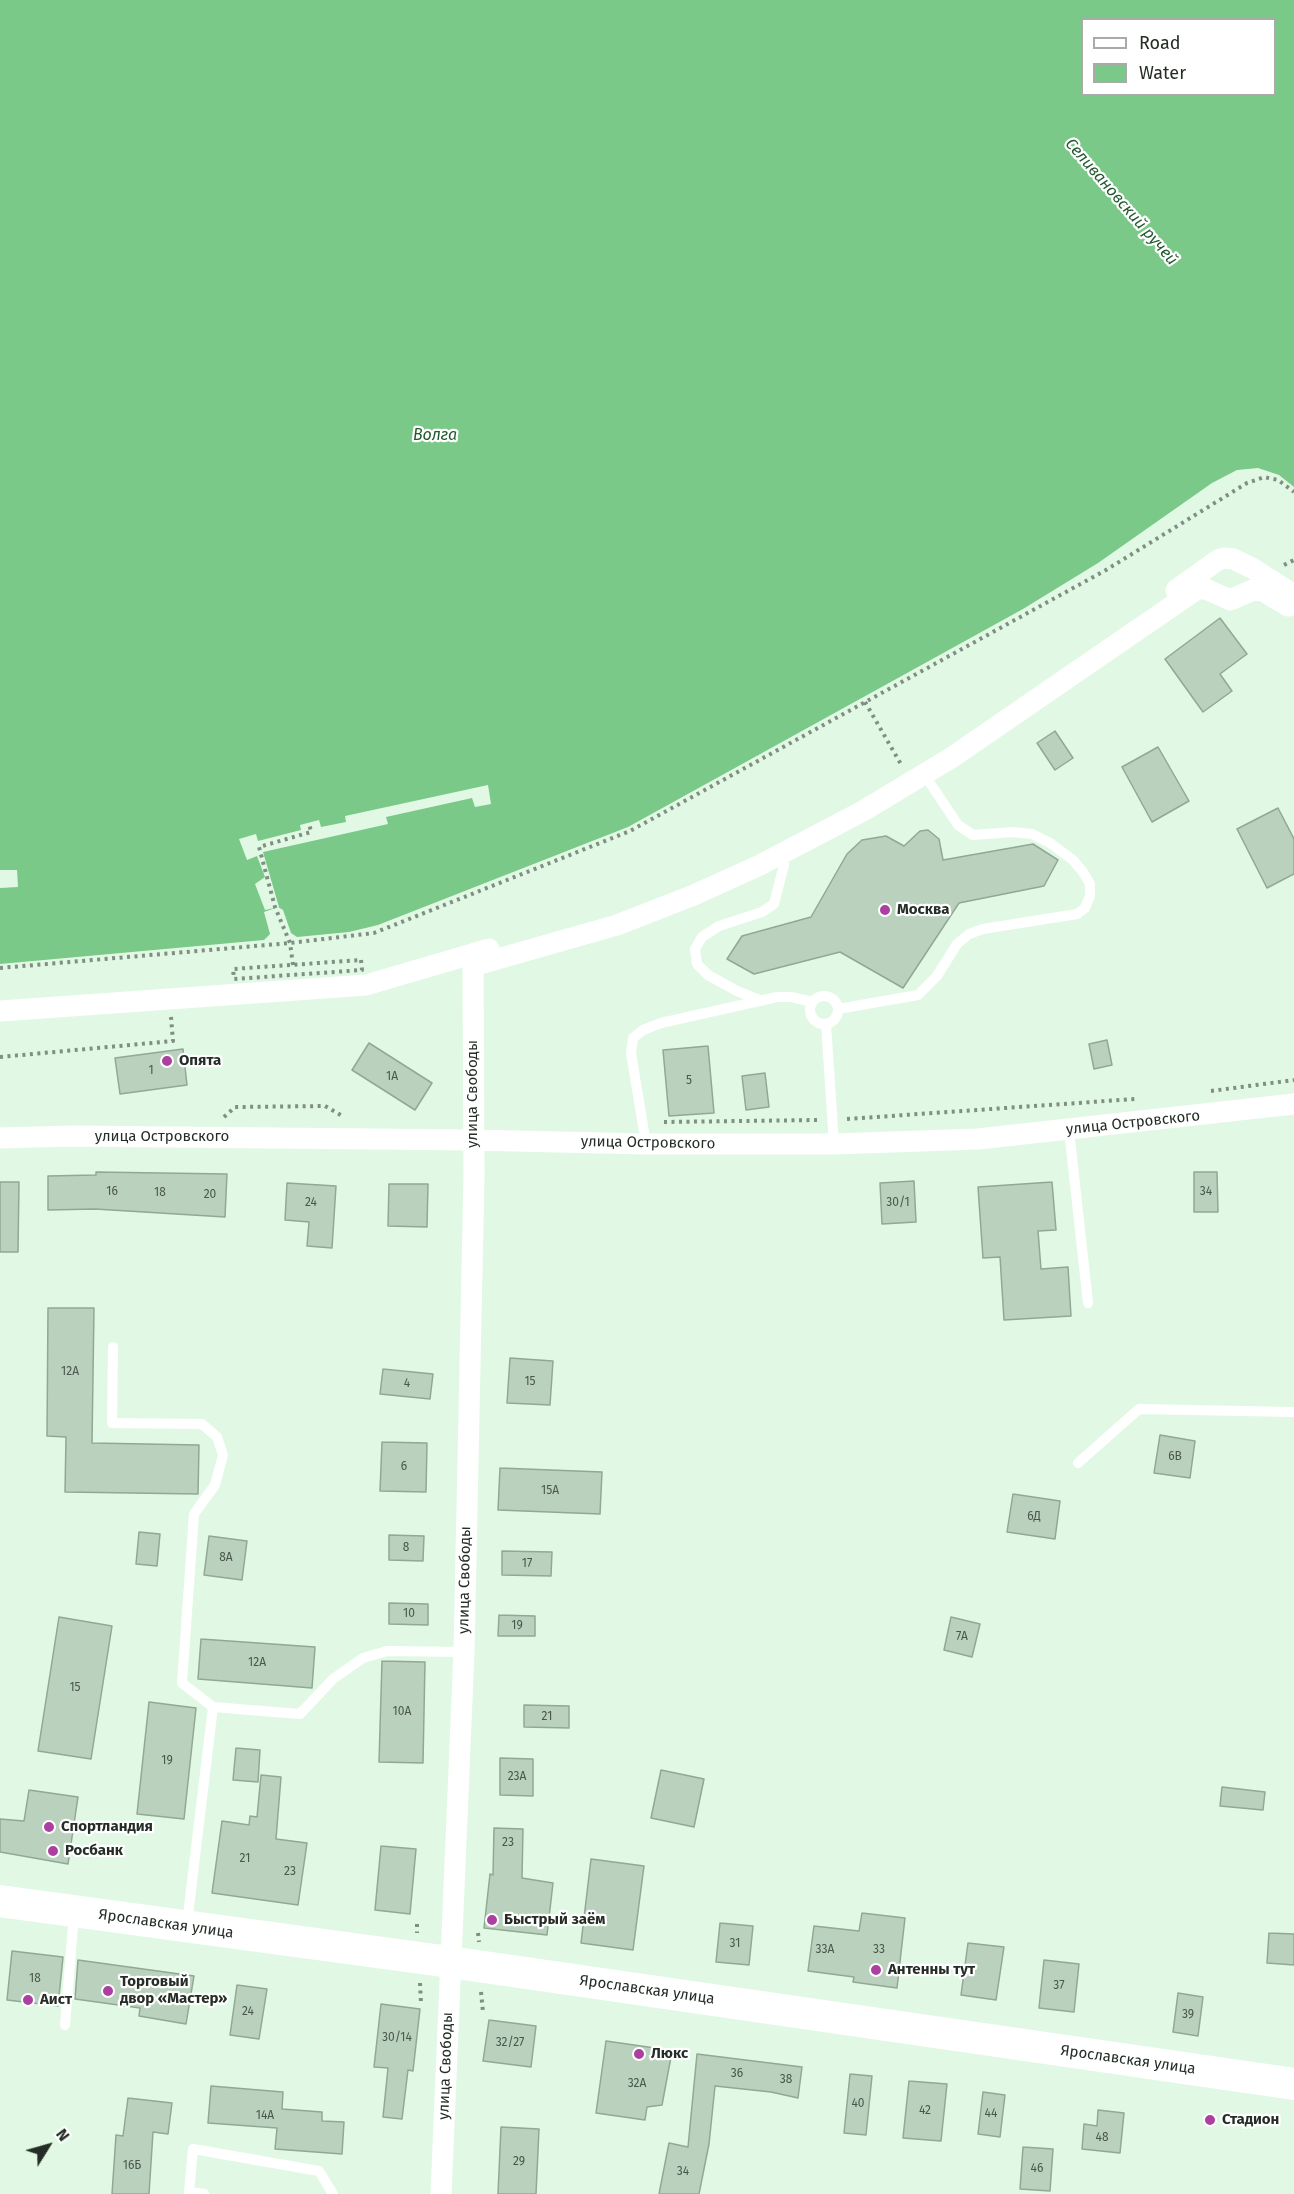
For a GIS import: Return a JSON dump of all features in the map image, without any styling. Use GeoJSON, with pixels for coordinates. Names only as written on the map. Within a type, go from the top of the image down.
{"type":"FeatureCollection","features":[{"type":"Feature","properties":{"kind":"main road","name":"Ярославская улица"},"geometry":{"type":"LineString","coordinates":[[0,1901],[450,1962],[1294,2084]]}},
{"type":"Feature","properties":{"kind":"street"},"geometry":{"type":"LineString","coordinates":[[0,1011],[366,985],[612,913],[689,886],[915,773],[945,747],[1218,560],[1233,559],[1291,601]]}},
{"type":"Feature","properties":{"kind":"street"},"geometry":{"type":"LineString","coordinates":[[779,855],[863,811],[915,773],[1197,589],[1206,589],[1230,600],[1253,590],[1263,591],[1291,601]]}},
{"type":"Feature","properties":{"kind":"street","name":"улица Свободы"},"geometry":{"type":"LineString","coordinates":[[441,2194],[464,1652],[473,1140],[473,966],[617,925],[694,896],[779,855]]}},
{"type":"Feature","properties":{"kind":"street","name":"улица Островского"},"geometry":{"type":"LineString","coordinates":[[0,1138],[84,1136],[646,1144],[834,1144],[978,1139],[1294,1104]]}},
{"type":"Feature","properties":{"kind":"lane"},"geometry":{"type":"LineString","coordinates":[[838,1009],[918,995],[937,976],[957,944],[969,934],[983,929],[1077,914],[1085,908],[1090,896],[1090,884],[1083,872],[1073,860],[1050,843],[1032,834],[1013,832],[973,835],[958,825],[915,773]]}},
{"type":"Feature","properties":{"kind":"lane"},"geometry":{"type":"LineString","coordinates":[[762,1001],[737,991],[708,975],[697,964],[695,949],[702,937],[719,926],[762,912],[774,904],[784,866],[779,855]]}},
{"type":"Feature","properties":{"kind":"lane"},"geometry":{"type":"LineString","coordinates":[[828,996],[835,1001],[838,1009],[835,1019],[826,1024],[817,1022],[811,1015],[813,1002],[819,997],[828,996]]}},
{"type":"Feature","properties":{"kind":"lane"},"geometry":{"type":"LineString","coordinates":[[646,1144],[631,1053],[633,1038],[643,1030],[661,1023],[762,1001],[791,997],[813,1002]]}},
{"type":"Feature","properties":{"kind":"lane"},"geometry":{"type":"LineString","coordinates":[[826,1024],[834,1144]]}},
{"type":"Feature","properties":{"kind":"lane"},"geometry":{"type":"LineString","coordinates":[[1069,1130],[1088,1302]]}},
{"type":"Feature","properties":{"kind":"lane"},"geometry":{"type":"LineString","coordinates":[[112,1347],[112,1423],[202,1424],[217,1437],[223,1455],[216,1485],[194,1514],[182,1683],[213,1707],[300,1714],[333,1679],[363,1658],[387,1651],[464,1652]]}},
{"type":"Feature","properties":{"kind":"lane"},"geometry":{"type":"LineString","coordinates":[[1078,1463],[1139,1408],[1294,1412]]}},
{"type":"Feature","properties":{"kind":"lane"},"geometry":{"type":"LineString","coordinates":[[186,1926],[213,1707]]}},
{"type":"Feature","properties":{"kind":"lane"},"geometry":{"type":"LineString","coordinates":[[65,2025],[75,1911]]}},
{"type":"Feature","properties":{"kind":"lane"},"geometry":{"type":"LineString","coordinates":[[204,2194],[189,2192],[193,2149],[319,2171],[333,2194]]}},
{"type":"Feature","properties":{"kind":"path"},"geometry":{"type":"LineString","coordinates":[[0,968],[290,943],[374,933],[630,831],[1106,570],[1247,483],[1264,477],[1278,480],[1294,492]]}},
{"type":"Feature","properties":{"kind":"path"},"geometry":{"type":"LineString","coordinates":[[865,702],[915,773]]}},
{"type":"Feature","properties":{"kind":"path"},"geometry":{"type":"LineString","coordinates":[[293,965],[290,943],[275,907],[259,847],[311,832],[309,823]]}},
{"type":"Feature","properties":{"kind":"path"},"geometry":{"type":"LineString","coordinates":[[234,979],[233,969],[361,960],[362,970]]}},
{"type":"Feature","properties":{"kind":"path"},"geometry":{"type":"LineString","coordinates":[[0,1057],[173,1041],[170,998]]}},
{"type":"Feature","properties":{"kind":"path"},"geometry":{"type":"LineString","coordinates":[[1203,1092],[1294,1080]]}},
{"type":"Feature","properties":{"kind":"path"},"geometry":{"type":"LineString","coordinates":[[643,1122],[833,1120],[976,1112],[1137,1099]]}},
{"type":"Feature","properties":{"kind":"path"},"geometry":{"type":"LineString","coordinates":[[217,1124],[235,1107],[325,1107],[341,1117],[352,1117]]}},
{"type":"Feature","properties":{"kind":"water","name":"Волга"},"geometry":{"type":"Polygon","coordinates":[[[0,0],[1294,0],[1294,487],[1279,475],[1258,468],[1237,470],[1212,483],[1098,563],[1023,609],[628,827],[378,925],[349,932],[297,937],[291,933],[283,910],[278,907],[264,912],[270,934],[264,940],[0,964],[0,0]]]}},
{"type":"Feature","properties":{"kind":"pier"},"geometry":{"type":"Polygon","coordinates":[[[488,785],[491,804],[475,807],[472,798],[386,817],[388,824],[263,852],[279,907],[265,910],[255,884],[265,877],[257,856],[247,860],[239,839],[256,834],[258,841],[301,830],[300,825],[319,820],[321,827],[346,822],[345,816],[488,785]]]}},
{"type":"Feature","properties":{"kind":"pier"},"geometry":{"type":"Polygon","coordinates":[[[0,870],[17,870],[18,887],[0,888],[0,870]]]}},
{"type":"Feature","properties":{"kind":"building"},"geometry":{"type":"Polygon","coordinates":[[[1220,618],[1247,654],[1220,674],[1232,691],[1203,712],[1165,659],[1220,618]]]}},
{"type":"Feature","properties":{"kind":"building"},"geometry":{"type":"Polygon","coordinates":[[[1055,731],[1073,758],[1055,770],[1037,743],[1055,731]]]}},
{"type":"Feature","properties":{"kind":"building"},"geometry":{"type":"Polygon","coordinates":[[[1158,747],[1189,801],[1152,822],[1122,767],[1158,747]]]}},
{"type":"Feature","properties":{"kind":"building"},"geometry":{"type":"Polygon","coordinates":[[[1278,808],[1294,839],[1294,874],[1267,888],[1237,829],[1278,808]]]}},
{"type":"Feature","properties":{"kind":"building","name":"Москва"},"geometry":{"type":"Polygon","coordinates":[[[928,830],[939,839],[943,860],[1033,844],[1058,860],[1044,886],[959,903],[903,988],[840,952],[754,974],[727,959],[742,936],[811,917],[847,854],[862,840],[886,836],[904,846],[920,831],[928,830]]]}},
{"type":"Feature","properties":{"kind":"building"},"geometry":{"type":"Polygon","coordinates":[[[1107,1040],[1112,1065],[1094,1069],[1089,1044],[1107,1040]]]}},
{"type":"Feature","properties":{"kind":"building"},"geometry":{"type":"Polygon","coordinates":[[[369,1043],[432,1083],[415,1110],[352,1070],[369,1043]]]}},
{"type":"Feature","properties":{"kind":"building"},"geometry":{"type":"Polygon","coordinates":[[[708,1046],[714,1113],[669,1116],[663,1050],[708,1046]]]}},
{"type":"Feature","properties":{"kind":"building"},"geometry":{"type":"Polygon","coordinates":[[[183,1049],[187,1085],[120,1094],[115,1058],[183,1049]]]}},
{"type":"Feature","properties":{"kind":"building"},"geometry":{"type":"Polygon","coordinates":[[[765,1073],[769,1107],[746,1110],[742,1076],[765,1073]]]}},
{"type":"Feature","properties":{"kind":"building"},"geometry":{"type":"Polygon","coordinates":[[[96,1172],[227,1174],[225,1217],[95,1209],[48,1210],[48,1176],[96,1175],[96,1172]]]}},
{"type":"Feature","properties":{"kind":"building"},"geometry":{"type":"Polygon","coordinates":[[[1194,1172],[1217,1172],[1218,1212],[1194,1212],[1194,1172]]]}},
{"type":"Feature","properties":{"kind":"building"},"geometry":{"type":"Polygon","coordinates":[[[914,1181],[916,1222],[882,1224],[880,1183],[914,1181]]]}},
{"type":"Feature","properties":{"kind":"building"},"geometry":{"type":"Polygon","coordinates":[[[0,1182],[19,1182],[18,1252],[0,1252],[0,1182]]]}},
{"type":"Feature","properties":{"kind":"building"},"geometry":{"type":"Polygon","coordinates":[[[1052,1182],[1056,1230],[1038,1231],[1041,1269],[1068,1267],[1071,1316],[1004,1320],[1000,1257],[983,1258],[978,1187],[1052,1182]]]}},
{"type":"Feature","properties":{"kind":"building"},"geometry":{"type":"Polygon","coordinates":[[[287,1183],[336,1186],[332,1248],[307,1246],[309,1222],[285,1220],[287,1183]]]}},
{"type":"Feature","properties":{"kind":"building"},"geometry":{"type":"Polygon","coordinates":[[[389,1184],[428,1184],[427,1227],[388,1226],[389,1184]]]}},
{"type":"Feature","properties":{"kind":"building"},"geometry":{"type":"Polygon","coordinates":[[[48,1308],[94,1308],[92,1443],[199,1445],[198,1494],[65,1492],[66,1437],[47,1436],[48,1308]]]}},
{"type":"Feature","properties":{"kind":"building"},"geometry":{"type":"Polygon","coordinates":[[[510,1358],[553,1361],[550,1405],[507,1403],[510,1358]]]}},
{"type":"Feature","properties":{"kind":"building"},"geometry":{"type":"Polygon","coordinates":[[[383,1369],[433,1374],[430,1399],[380,1394],[383,1369]]]}},
{"type":"Feature","properties":{"kind":"building"},"geometry":{"type":"Polygon","coordinates":[[[1160,1435],[1195,1441],[1190,1478],[1154,1473],[1160,1435]]]}},
{"type":"Feature","properties":{"kind":"building"},"geometry":{"type":"Polygon","coordinates":[[[382,1442],[427,1443],[426,1492],[380,1491],[382,1442]]]}},
{"type":"Feature","properties":{"kind":"building"},"geometry":{"type":"Polygon","coordinates":[[[500,1468],[602,1472],[600,1514],[498,1510],[500,1468]]]}},
{"type":"Feature","properties":{"kind":"building"},"geometry":{"type":"Polygon","coordinates":[[[1013,1494],[1060,1501],[1055,1539],[1007,1532],[1013,1494]]]}},
{"type":"Feature","properties":{"kind":"building"},"geometry":{"type":"Polygon","coordinates":[[[139,1532],[160,1534],[157,1566],[136,1564],[139,1532]]]}},
{"type":"Feature","properties":{"kind":"building"},"geometry":{"type":"Polygon","coordinates":[[[389,1535],[424,1536],[423,1561],[389,1560],[389,1535]]]}},
{"type":"Feature","properties":{"kind":"building"},"geometry":{"type":"Polygon","coordinates":[[[209,1536],[247,1541],[242,1580],[204,1575],[209,1536]]]}},
{"type":"Feature","properties":{"kind":"building"},"geometry":{"type":"Polygon","coordinates":[[[502,1551],[552,1552],[551,1576],[502,1575],[502,1551]]]}},
{"type":"Feature","properties":{"kind":"building"},"geometry":{"type":"Polygon","coordinates":[[[389,1603],[428,1604],[428,1625],[389,1624],[389,1603]]]}},
{"type":"Feature","properties":{"kind":"building"},"geometry":{"type":"Polygon","coordinates":[[[499,1615],[535,1616],[535,1636],[498,1636],[499,1615]]]}},
{"type":"Feature","properties":{"kind":"building"},"geometry":{"type":"Polygon","coordinates":[[[59,1617],[112,1626],[91,1759],[38,1751],[59,1617]]]}},
{"type":"Feature","properties":{"kind":"building"},"geometry":{"type":"Polygon","coordinates":[[[951,1617],[980,1624],[972,1657],[944,1650],[951,1617]]]}},
{"type":"Feature","properties":{"kind":"building"},"geometry":{"type":"Polygon","coordinates":[[[201,1639],[315,1647],[312,1688],[198,1679],[201,1639]]]}},
{"type":"Feature","properties":{"kind":"building"},"geometry":{"type":"Polygon","coordinates":[[[382,1661],[425,1662],[423,1763],[379,1762],[382,1661]]]}},
{"type":"Feature","properties":{"kind":"building"},"geometry":{"type":"Polygon","coordinates":[[[149,1702],[196,1708],[184,1819],[137,1814],[149,1702]]]}},
{"type":"Feature","properties":{"kind":"building"},"geometry":{"type":"Polygon","coordinates":[[[524,1705],[569,1706],[569,1728],[524,1727],[524,1705]]]}},
{"type":"Feature","properties":{"kind":"building"},"geometry":{"type":"Polygon","coordinates":[[[236,1748],[260,1750],[258,1782],[233,1780],[236,1748]]]}},
{"type":"Feature","properties":{"kind":"building"},"geometry":{"type":"Polygon","coordinates":[[[500,1758],[533,1759],[533,1796],[500,1795],[500,1758]]]}},
{"type":"Feature","properties":{"kind":"building"},"geometry":{"type":"Polygon","coordinates":[[[661,1770],[704,1779],[694,1827],[651,1818],[661,1770]]]}},
{"type":"Feature","properties":{"kind":"building"},"geometry":{"type":"Polygon","coordinates":[[[261,1775],[281,1777],[276,1839],[307,1843],[298,1905],[212,1893],[222,1821],[249,1825],[250,1816],[257,1817],[261,1775]]]}},
{"type":"Feature","properties":{"kind":"building"},"geometry":{"type":"Polygon","coordinates":[[[1222,1787],[1265,1792],[1263,1810],[1220,1806],[1222,1787]]]}},
{"type":"Feature","properties":{"kind":"building","name":"Спортландия"},"geometry":{"type":"Polygon","coordinates":[[[29,1790],[78,1797],[68,1864],[0,1852],[0,1819],[24,1821],[29,1790]]]}},
{"type":"Feature","properties":{"kind":"building"},"geometry":{"type":"Polygon","coordinates":[[[494,1828],[523,1829],[522,1878],[553,1883],[547,1935],[484,1928],[490,1874],[493,1875],[494,1828]]]}},
{"type":"Feature","properties":{"kind":"building"},"geometry":{"type":"Polygon","coordinates":[[[381,1846],[416,1849],[410,1914],[375,1910],[381,1846]]]}},
{"type":"Feature","properties":{"kind":"building"},"geometry":{"type":"Polygon","coordinates":[[[591,1859],[644,1866],[633,1950],[581,1943],[591,1859]]]}},
{"type":"Feature","properties":{"kind":"building"},"geometry":{"type":"Polygon","coordinates":[[[862,1913],[905,1918],[897,1988],[853,1982],[854,1977],[808,1971],[814,1926],[859,1931],[862,1913]]]}},
{"type":"Feature","properties":{"kind":"building"},"geometry":{"type":"Polygon","coordinates":[[[720,1923],[753,1926],[749,1965],[716,1962],[720,1923]]]}},
{"type":"Feature","properties":{"kind":"building"},"geometry":{"type":"Polygon","coordinates":[[[1269,1933],[1294,1934],[1294,1965],[1267,1963],[1269,1933]]]}},
{"type":"Feature","properties":{"kind":"building"},"geometry":{"type":"Polygon","coordinates":[[[968,1943],[1004,1947],[996,2000],[961,1995],[968,1943]]]}},
{"type":"Feature","properties":{"kind":"building"},"geometry":{"type":"Polygon","coordinates":[[[12,1951],[63,1957],[58,2006],[7,2000],[12,1951]]]}},
{"type":"Feature","properties":{"kind":"building"},"geometry":{"type":"Polygon","coordinates":[[[78,1960],[194,1976],[186,2024],[139,2016],[140,2008],[75,1999],[78,1960]]]}},
{"type":"Feature","properties":{"kind":"building"},"geometry":{"type":"Polygon","coordinates":[[[1044,1960],[1079,1964],[1074,2012],[1039,2008],[1044,1960]]]}},
{"type":"Feature","properties":{"kind":"building"},"geometry":{"type":"Polygon","coordinates":[[[237,1985],[267,1989],[259,2039],[230,2035],[237,1985]]]}},
{"type":"Feature","properties":{"kind":"building"},"geometry":{"type":"Polygon","coordinates":[[[1178,1993],[1203,1997],[1198,2036],[1173,2032],[1178,1993]]]}},
{"type":"Feature","properties":{"kind":"building"},"geometry":{"type":"Polygon","coordinates":[[[381,2004],[420,2009],[413,2071],[408,2070],[402,2119],[383,2117],[388,2068],[374,2067],[381,2004]]]}},
{"type":"Feature","properties":{"kind":"building"},"geometry":{"type":"Polygon","coordinates":[[[489,2020],[536,2026],[531,2067],[483,2061],[489,2020]]]}},
{"type":"Feature","properties":{"kind":"building"},"geometry":{"type":"Polygon","coordinates":[[[606,2041],[655,2048],[671,2057],[662,2105],[647,2107],[645,2120],[596,2113],[606,2041]]]}},
{"type":"Feature","properties":{"kind":"building"},"geometry":{"type":"Polygon","coordinates":[[[697,2054],[802,2067],[798,2098],[771,2092],[715,2086],[709,2144],[699,2194],[659,2194],[669,2143],[688,2147],[697,2054]]]}},
{"type":"Feature","properties":{"kind":"building"},"geometry":{"type":"Polygon","coordinates":[[[850,2074],[872,2076],[866,2135],[844,2133],[850,2074]]]}},
{"type":"Feature","properties":{"kind":"building"},"geometry":{"type":"Polygon","coordinates":[[[909,2081],[947,2084],[941,2141],[903,2138],[909,2081]]]}},
{"type":"Feature","properties":{"kind":"building"},"geometry":{"type":"Polygon","coordinates":[[[211,2086],[283,2092],[282,2109],[322,2112],[322,2121],[344,2122],[342,2154],[275,2149],[277,2128],[208,2123],[211,2086]]]}},
{"type":"Feature","properties":{"kind":"building"},"geometry":{"type":"Polygon","coordinates":[[[983,2092],[1005,2095],[1000,2137],[978,2134],[983,2092]]]}},
{"type":"Feature","properties":{"kind":"building"},"geometry":{"type":"Polygon","coordinates":[[[128,2098],[172,2103],[168,2134],[153,2132],[149,2194],[112,2194],[116,2135],[123,2136],[128,2098]]]}},
{"type":"Feature","properties":{"kind":"building"},"geometry":{"type":"Polygon","coordinates":[[[1098,2110],[1124,2113],[1120,2153],[1082,2149],[1084,2124],[1097,2126],[1098,2110]]]}},
{"type":"Feature","properties":{"kind":"building"},"geometry":{"type":"Polygon","coordinates":[[[501,2127],[539,2129],[536,2194],[498,2194],[501,2127]]]}},
{"type":"Feature","properties":{"kind":"building"},"geometry":{"type":"Polygon","coordinates":[[[1023,2147],[1053,2149],[1050,2191],[1020,2189],[1023,2147]]]}},
{"type":"Feature","properties":{"kind":"place","name":"Москва"},"geometry":{"type":"Point","coordinates":[885,910]}},
{"type":"Feature","properties":{"kind":"place","name":"Опята"},"geometry":{"type":"Point","coordinates":[167,1061]}},
{"type":"Feature","properties":{"kind":"place","name":"Спортландия"},"geometry":{"type":"Point","coordinates":[49,1827]}},
{"type":"Feature","properties":{"kind":"place","name":"Росбанк"},"geometry":{"type":"Point","coordinates":[53,1851]}},
{"type":"Feature","properties":{"kind":"place","name":"Быстрый заём"},"geometry":{"type":"Point","coordinates":[492,1920]}},
{"type":"Feature","properties":{"kind":"place","name":"Антенны тут"},"geometry":{"type":"Point","coordinates":[876,1970]}},
{"type":"Feature","properties":{"kind":"place","name":"Торговый двор «Мастер»"},"geometry":{"type":"Point","coordinates":[108,1991]}},
{"type":"Feature","properties":{"kind":"place","name":"Аист"},"geometry":{"type":"Point","coordinates":[28,2000]}},
{"type":"Feature","properties":{"kind":"place","name":"Люкс"},"geometry":{"type":"Point","coordinates":[639,2054]}},
{"type":"Feature","properties":{"kind":"place","name":"Стадион"},"geometry":{"type":"Point","coordinates":[1210,2120]}},
{"type":"Feature","properties":{"kind":"water label","name":"Селивановский ручей"},"geometry":{"type":"Point","coordinates":[1121,202]}}]}
